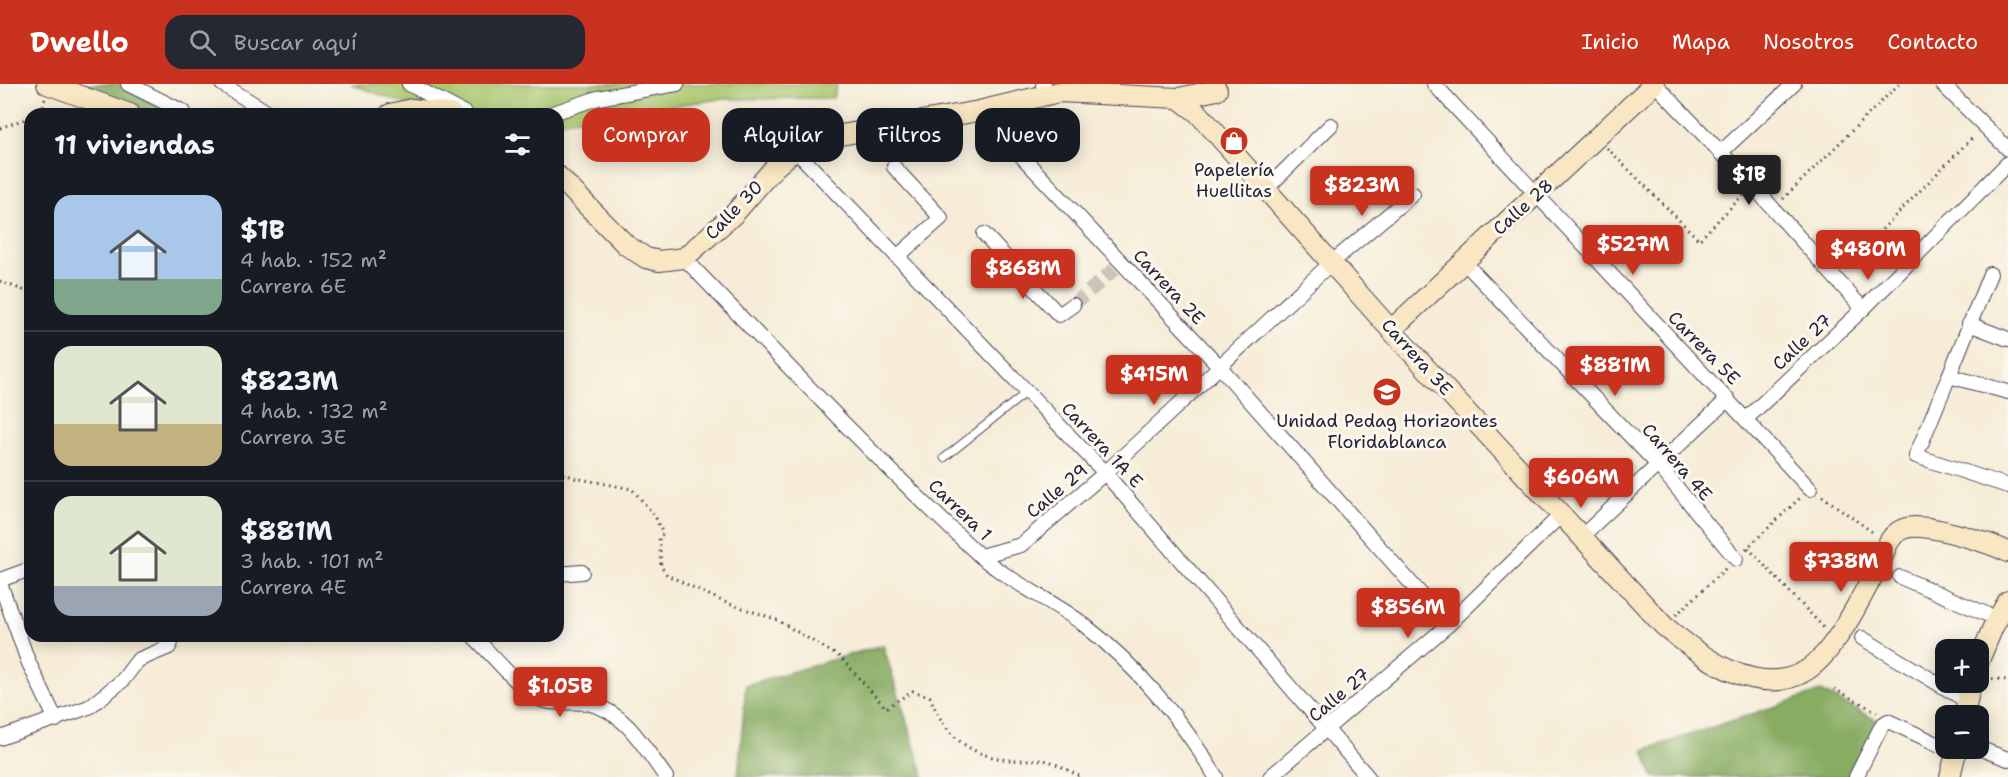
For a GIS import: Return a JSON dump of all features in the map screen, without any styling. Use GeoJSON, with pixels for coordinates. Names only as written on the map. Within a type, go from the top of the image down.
{"type":"FeatureCollection","features":[{"type":"Feature","properties":{"kind":"main road"},"geometry":{"type":"LineString","coordinates":[[48,84],[114,108]]}},
{"type":"Feature","properties":{"kind":"main road","name":"Calle 28"},"geometry":{"type":"LineString","coordinates":[[1391,330],[1654,84]]}},
{"type":"Feature","properties":{"kind":"main road","name":"Calle 30"},"geometry":{"type":"LineString","coordinates":[[987,108],[1047,86],[1138,90],[1178,98],[1220,87]]}},
{"type":"Feature","properties":{"kind":"main road","name":"Calle 30"},"geometry":{"type":"LineString","coordinates":[[1198,113],[1220,87]]}},
{"type":"Feature","properties":{"kind":"main road","name":"Carrera 3E"},"geometry":{"type":"LineString","coordinates":[[1178,98],[1198,113],[1391,330],[1664,626],[1699,655],[1744,677],[1780,681],[1808,670],[1836,640]]}},
{"type":"Feature","properties":{"kind":"main road","name":"Calle 30"},"geometry":{"type":"LineString","coordinates":[[844,134],[975,112]]}},
{"type":"Feature","properties":{"kind":"main road","name":"Calle 30"},"geometry":{"type":"LineString","coordinates":[[684,258],[734,214],[781,162]]}},
{"type":"Feature","properties":{"kind":"main road"},"geometry":{"type":"LineString","coordinates":[[564,182],[636,251],[659,261],[684,258]]}},
{"type":"Feature","properties":{"kind":"main road"},"geometry":{"type":"LineString","coordinates":[[1836,640],[1895,534],[1907,528],[1922,527],[2008,552]]}},
{"type":"Feature","properties":{"kind":"main road"},"geometry":{"type":"LineString","coordinates":[[1989,639],[2008,601]]}},
{"type":"Feature","properties":{"kind":"main road"},"geometry":{"type":"LineString","coordinates":[[1950,777],[1951,759]]}},
{"type":"Feature","properties":{"kind":"street"},"geometry":{"type":"LineString","coordinates":[[128,84],[176,108]]}},
{"type":"Feature","properties":{"kind":"street"},"geometry":{"type":"LineString","coordinates":[[222,84],[260,108]]}},
{"type":"Feature","properties":{"kind":"street"},"geometry":{"type":"LineString","coordinates":[[409,84],[455,108]]}},
{"type":"Feature","properties":{"kind":"street"},"geometry":{"type":"LineString","coordinates":[[564,109],[598,98],[677,84]]}},
{"type":"Feature","properties":{"kind":"street","name":"Carrera 5E"},"geometry":{"type":"LineString","coordinates":[[1434,84],[1536,196],[1747,418],[1810,489]]}},
{"type":"Feature","properties":{"kind":"street"},"geometry":{"type":"LineString","coordinates":[[1654,84],[1752,185],[1863,309]]}},
{"type":"Feature","properties":{"kind":"street"},"geometry":{"type":"LineString","coordinates":[[1720,153],[1794,84]]}},
{"type":"Feature","properties":{"kind":"street"},"geometry":{"type":"LineString","coordinates":[[1942,84],[2008,149]]}},
{"type":"Feature","properties":{"kind":"street"},"geometry":{"type":"LineString","coordinates":[[1265,190],[1330,125]]}},
{"type":"Feature","properties":{"kind":"street","name":"Carrera 1A E"},"geometry":{"type":"LineString","coordinates":[[806,162],[1105,473],[1368,777]]}},
{"type":"Feature","properties":{"kind":"street","name":"Carrera 2E"},"geometry":{"type":"LineString","coordinates":[[1025,162],[1118,266],[1220,367],[1448,625]]}},
{"type":"Feature","properties":{"kind":"street","name":"Calle 27"},"geometry":{"type":"LineString","coordinates":[[1747,418],[1863,309],[2008,163]]}},
{"type":"Feature","properties":{"kind":"street"},"geometry":{"type":"LineString","coordinates":[[894,167],[941,218],[897,257]]}},
{"type":"Feature","properties":{"kind":"street","name":"Calle 29"},"geometry":{"type":"LineString","coordinates":[[980,556],[1021,545],[1105,473],[1331,263],[1413,194]]}},
{"type":"Feature","properties":{"kind":"street"},"geometry":{"type":"LineString","coordinates":[[984,234],[1059,315],[1073,305]]}},
{"type":"Feature","properties":{"kind":"street","name":"Carrera 1"},"geometry":{"type":"LineString","coordinates":[[684,258],[815,394],[980,556],[1084,625],[1138,674],[1197,745],[1216,777]]}},
{"type":"Feature","properties":{"kind":"street","name":"Carrera 4E"},"geometry":{"type":"LineString","coordinates":[[1463,261],[1658,465],[1736,559]]}},
{"type":"Feature","properties":{"kind":"street"},"geometry":{"type":"LineString","coordinates":[[1990,274],[1916,456],[2008,486]]}},
{"type":"Feature","properties":{"kind":"street"},"geometry":{"type":"LineString","coordinates":[[1970,324],[2008,339]]}},
{"type":"Feature","properties":{"kind":"street"},"geometry":{"type":"LineString","coordinates":[[1949,376],[2008,392]]}},
{"type":"Feature","properties":{"kind":"street"},"geometry":{"type":"LineString","coordinates":[[1581,537],[1728,399]]}},
{"type":"Feature","properties":{"kind":"street","name":"Calle 27"},"geometry":{"type":"LineString","coordinates":[[1269,777],[1448,625],[1561,515]]}},
{"type":"Feature","properties":{"kind":"street"},"geometry":{"type":"LineString","coordinates":[[24,572],[0,582],[28,661],[56,720]]}},
{"type":"Feature","properties":{"kind":"street"},"geometry":{"type":"LineString","coordinates":[[564,574],[582,572]]}},
{"type":"Feature","properties":{"kind":"street"},"geometry":{"type":"LineString","coordinates":[[1900,577],[1998,619]]}},
{"type":"Feature","properties":{"kind":"street"},"geometry":{"type":"LineString","coordinates":[[1862,638],[1967,700]]}},
{"type":"Feature","properties":{"kind":"street"},"geometry":{"type":"LineString","coordinates":[[0,738],[89,707],[122,681],[138,660],[169,646],[171,642]]}},
{"type":"Feature","properties":{"kind":"street"},"geometry":{"type":"LineString","coordinates":[[479,642],[525,690],[545,701],[589,703],[608,710],[629,725],[666,777]]}},
{"type":"Feature","properties":{"kind":"street"},"geometry":{"type":"LineString","coordinates":[[1856,777],[1882,725],[1888,721],[1935,742]]}},
{"type":"Feature","properties":{"kind":"street"},"geometry":{"type":"LineString","coordinates":[[1989,751],[2008,759]]}},
{"type":"Feature","properties":{"kind":"lane"},"geometry":{"type":"LineString","coordinates":[[944,458],[1027,392]]}},
{"type":"Feature","properties":{"kind":"path"},"geometry":{"type":"LineString","coordinates":[[1774,209],[1899,84]]}},
{"type":"Feature","properties":{"kind":"path"},"geometry":{"type":"LineString","coordinates":[[0,129],[24,119]]}},
{"type":"Feature","properties":{"kind":"path"},"geometry":{"type":"LineString","coordinates":[[1834,277],[1984,126]]}},
{"type":"Feature","properties":{"kind":"path"},"geometry":{"type":"LineString","coordinates":[[1597,138],[1699,240],[1752,185]]}},
{"type":"Feature","properties":{"kind":"path"},"geometry":{"type":"LineString","coordinates":[[0,280],[24,290]]}},
{"type":"Feature","properties":{"kind":"path"},"geometry":{"type":"LineString","coordinates":[[564,473],[575,478],[633,489],[655,516],[663,534],[659,538],[661,566],[667,575],[724,602],[775,619],[840,657],[886,708],[913,691],[930,697],[936,713],[953,737],[974,752],[1007,760],[1049,761],[1081,777]]}},
{"type":"Feature","properties":{"kind":"path"},"geometry":{"type":"LineString","coordinates":[[1810,489],[1888,543]]}},
{"type":"Feature","properties":{"kind":"path"},"geometry":{"type":"LineString","coordinates":[[1748,548],[1836,640]]}},
{"type":"Feature","properties":{"kind":"path"},"geometry":{"type":"LineString","coordinates":[[1989,678],[2008,680]]}},
{"type":"Feature","properties":{"kind":"path"},"geometry":{"type":"LineString","coordinates":[[1834,689],[1888,721]]}},
{"type":"Feature","properties":{"kind":"green space"},"geometry":{"type":"Polygon","coordinates":[[[69,84],[122,84],[172,108],[132,108],[69,84]]]}},
{"type":"Feature","properties":{"kind":"green space"},"geometry":{"type":"Polygon","coordinates":[[[351,84],[837,84],[833,98],[719,99],[656,108],[582,108],[582,119],[564,121],[564,108],[419,108],[351,84]]]}},
{"type":"Feature","properties":{"kind":"green space"},"geometry":{"type":"Polygon","coordinates":[[[883,645],[924,777],[738,777],[746,685],[883,645]]]}},
{"type":"Feature","properties":{"kind":"green space"},"geometry":{"type":"Polygon","coordinates":[[[1821,691],[1880,722],[1858,777],[1653,777],[1644,750],[1821,691]]]}},
{"type":"Feature","properties":{"kind":"tunnel"},"geometry":{"type":"LineString","coordinates":[[1073,305],[1115,269]]}},
{"type":"Feature","properties":{"kind":"place","name":"Papelería Huellitas"},"geometry":{"type":"Point","coordinates":[1234,141]}},
{"type":"Feature","properties":{"kind":"place","name":"Unidad Pedag Horizontes Floridablanca"},"geometry":{"type":"Point","coordinates":[1387,392]}}]}
